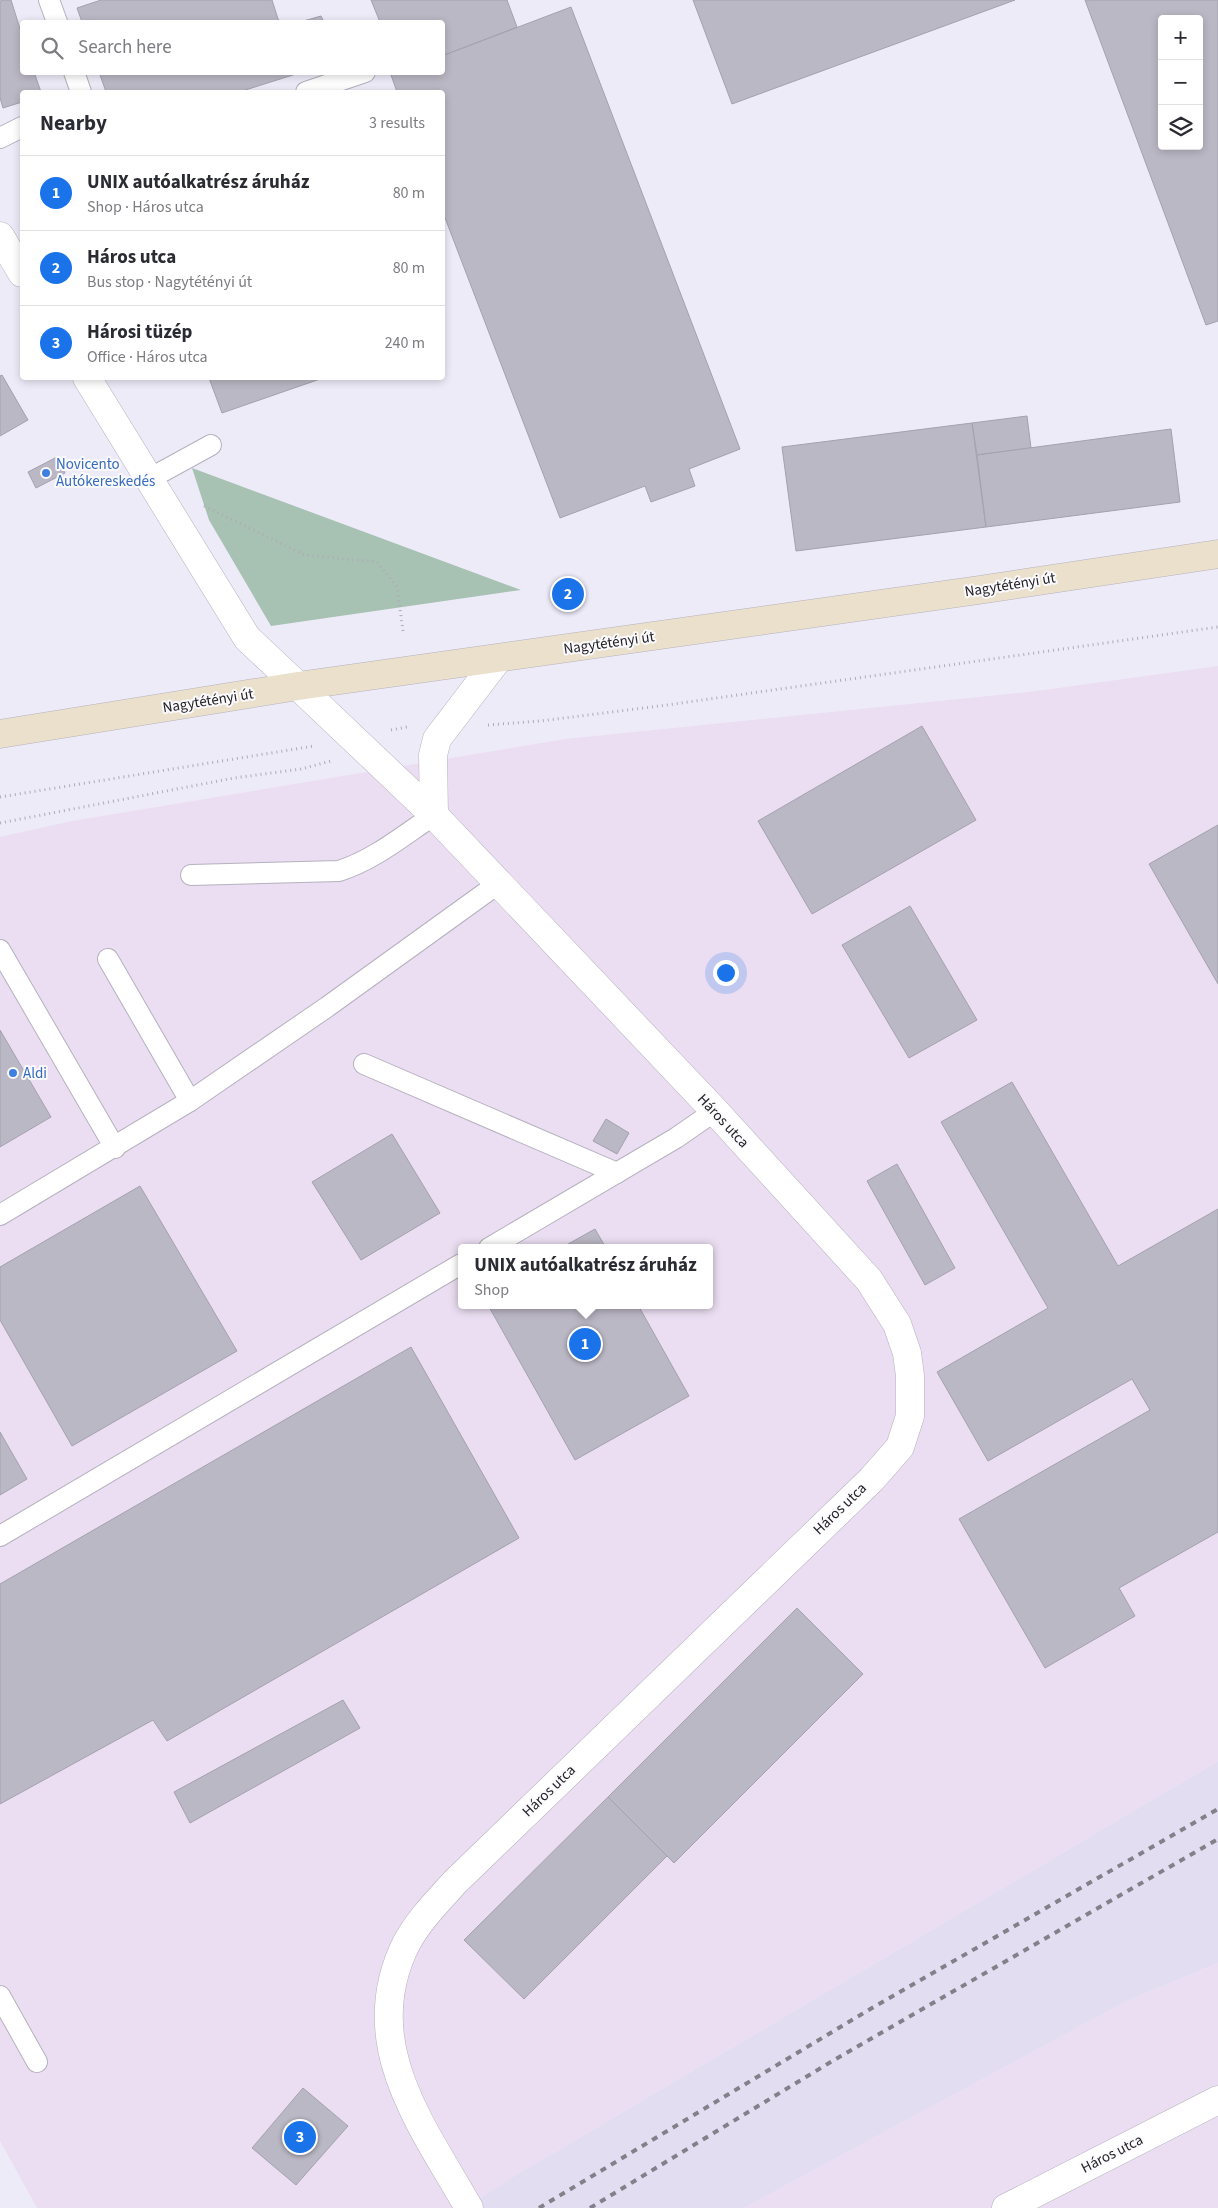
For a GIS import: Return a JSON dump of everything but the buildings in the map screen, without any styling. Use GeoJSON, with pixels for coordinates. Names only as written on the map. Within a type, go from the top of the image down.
{"type":"FeatureCollection","features":[{"type":"Feature","properties":{"kind":"main road","name":"Nagytétényi út"},"geometry":{"type":"LineString","coordinates":[[0,734],[298,686],[979,590],[1218,554]]}},
{"type":"Feature","properties":{"kind":"street"},"geometry":{"type":"LineString","coordinates":[[0,236],[20,265]]}},
{"type":"Feature","properties":{"kind":"street","name":"Háros utca"},"geometry":{"type":"LineString","coordinates":[[88,380],[247,638],[434,814],[715,1112],[869,1280],[897,1324],[908,1361],[910,1416],[900,1447],[871,1480],[455,1882],[428,1911],[406,1943],[394,1972],[388,2006],[388,2037],[397,2072],[414,2110],[469,2208]]}},
{"type":"Feature","properties":{"kind":"street"},"geometry":{"type":"LineString","coordinates":[[434,814],[433,755],[438,739],[498,659]]}},
{"type":"Feature","properties":{"kind":"street","name":"Háros utca"},"geometry":{"type":"LineString","coordinates":[[1006,2208],[1218,2100]]}},
{"type":"Feature","properties":{"kind":"lane"},"geometry":{"type":"LineString","coordinates":[[49,0],[56,20]]}},
{"type":"Feature","properties":{"kind":"lane"},"geometry":{"type":"LineString","coordinates":[[75,75],[80,90]]}},
{"type":"Feature","properties":{"kind":"lane"},"geometry":{"type":"LineString","coordinates":[[312,90],[356,75]]}},
{"type":"Feature","properties":{"kind":"lane"},"geometry":{"type":"LineString","coordinates":[[0,138],[20,128]]}},
{"type":"Feature","properties":{"kind":"lane"},"geometry":{"type":"LineString","coordinates":[[149,479],[211,445]]}},
{"type":"Feature","properties":{"kind":"lane"},"geometry":{"type":"LineString","coordinates":[[191,875],[339,871],[356,866],[434,814]]}},
{"type":"Feature","properties":{"kind":"lane"},"geometry":{"type":"LineString","coordinates":[[0,1215],[115,1148],[190,1101],[327,1007],[499,883]]}},
{"type":"Feature","properties":{"kind":"lane"},"geometry":{"type":"LineString","coordinates":[[0,950],[115,1148]]}},
{"type":"Feature","properties":{"kind":"lane"},"geometry":{"type":"LineString","coordinates":[[108,959],[190,1101]]}},
{"type":"Feature","properties":{"kind":"lane"},"geometry":{"type":"LineString","coordinates":[[364,1064],[617,1173]]}},
{"type":"Feature","properties":{"kind":"lane"},"geometry":{"type":"LineString","coordinates":[[496,1244],[676,1138],[715,1112]]}},
{"type":"Feature","properties":{"kind":"lane"},"geometry":{"type":"LineString","coordinates":[[0,1536],[458,1266]]}},
{"type":"Feature","properties":{"kind":"lane"},"geometry":{"type":"LineString","coordinates":[[0,1996],[37,2062]]}},
{"type":"Feature","properties":{"kind":"path"},"geometry":{"type":"LineString","coordinates":[[201,505],[305,555],[377,562],[398,587],[403,631]]}},
{"type":"Feature","properties":{"kind":"path"},"geometry":{"type":"LineString","coordinates":[[0,797],[359,743],[401,728],[450,721],[487,725],[540,721],[1218,628]]}},
{"type":"Feature","properties":{"kind":"path"},"geometry":{"type":"LineString","coordinates":[[0,823],[234,778],[301,769],[335,760],[359,743]]}},
{"type":"Feature","properties":{"kind":"shaded area"},"geometry":{"type":"Polygon","coordinates":[[[1218,666],[1218,1761],[516,2175],[464,2208],[37,2208],[0,2141],[0,837],[72,821],[565,739],[1029,692],[1218,666]]]}},
{"type":"Feature","properties":{"kind":"shaded area"},"geometry":{"type":"Polygon","coordinates":[[[1218,1761],[1218,1963],[1127,2001],[744,2208],[464,2208],[516,2175],[1218,1761]]]}},
{"type":"Feature","properties":{"kind":"shaded area"},"geometry":{"type":"Polygon","coordinates":[[[1218,1963],[1218,2208],[744,2208],[1127,2001],[1218,1963]]]}},
{"type":"Feature","properties":{"kind":"green space"},"geometry":{"type":"Polygon","coordinates":[[[192,468],[521,590],[271,626],[209,520],[192,468]]]}},
{"type":"Feature","properties":{"kind":"railway"},"geometry":{"type":"LineString","coordinates":[[539,2208],[872,2008],[1218,1809]]}},
{"type":"Feature","properties":{"kind":"railway"},"geometry":{"type":"LineString","coordinates":[[590,2208],[834,2060],[1218,1839]]}},
{"type":"Feature","properties":{"kind":"place","name":"Novicento Autókereskedés"},"geometry":{"type":"Point","coordinates":[46,473]}},
{"type":"Feature","properties":{"kind":"place","name":"Háros utca"},"geometry":{"type":"Point","coordinates":[568,594]}},
{"type":"Feature","properties":{"kind":"place","name":"Aldi"},"geometry":{"type":"Point","coordinates":[13,1073]}},
{"type":"Feature","properties":{"kind":"place","name":"UNIX autóalkatrész áruház"},"geometry":{"type":"Point","coordinates":[585,1344]}},
{"type":"Feature","properties":{"kind":"place","name":"Hárosi tüzép"},"geometry":{"type":"Point","coordinates":[300,2137]}}]}
